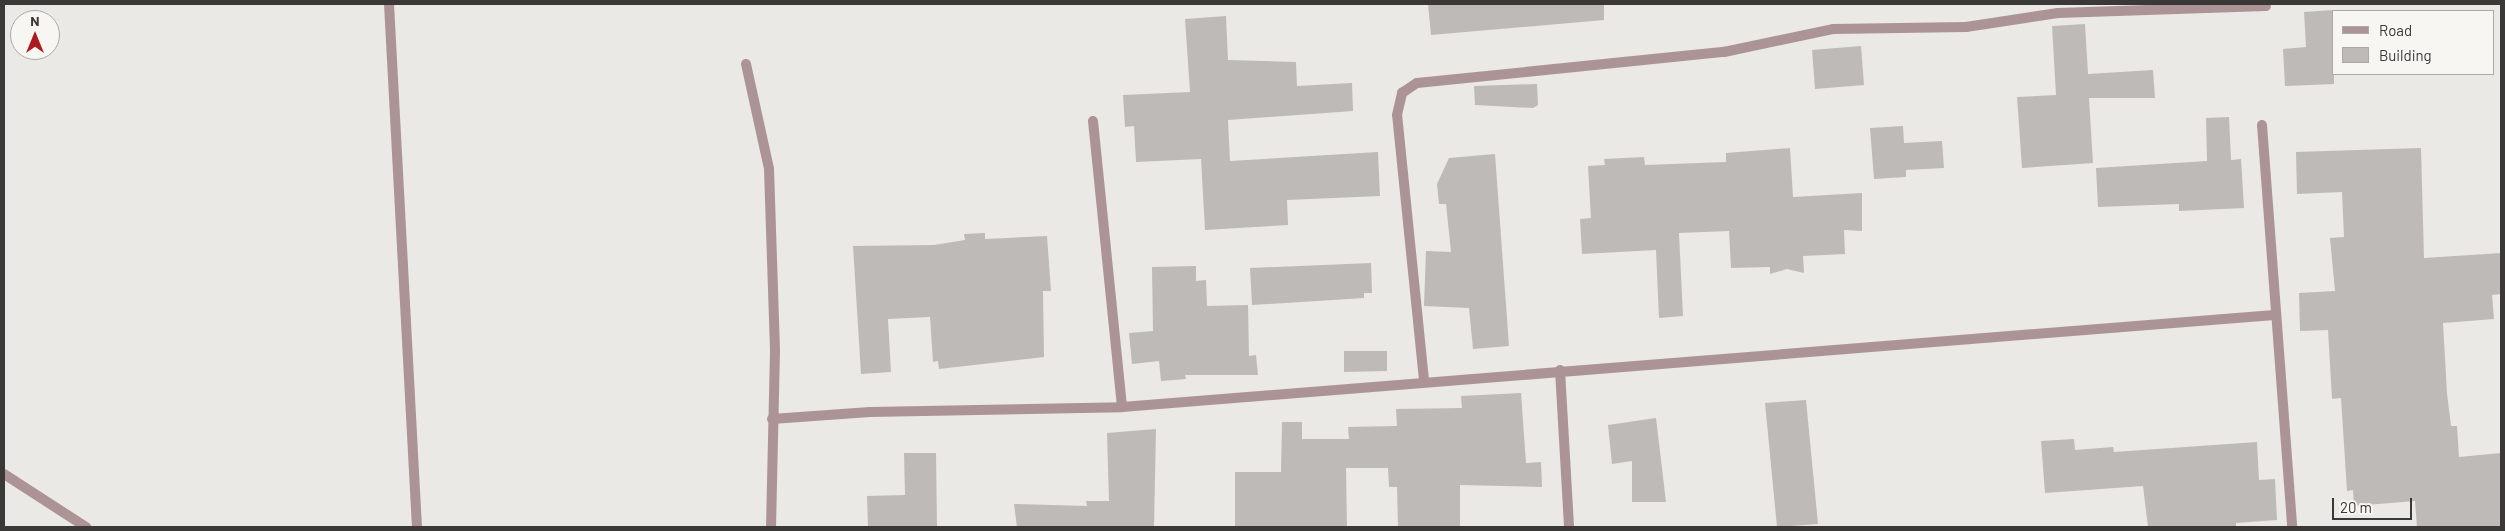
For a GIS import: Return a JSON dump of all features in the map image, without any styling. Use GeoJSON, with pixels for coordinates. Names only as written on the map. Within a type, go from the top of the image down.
{"type":"FeatureCollection","features":[{"type":"Feature","properties":{"kind":"street"},"geometry":{"type":"LineString","coordinates":[[388,4],[417,527]]}},
{"type":"Feature","properties":{"kind":"street"},"geometry":{"type":"LineString","coordinates":[[1424,380],[1397,115],[1402,93],[1417,83],[1724,52],[1833,29],[1966,27],[2058,13],[2266,6]]}},
{"type":"Feature","properties":{"kind":"street"},"geometry":{"type":"LineString","coordinates":[[746,64],[769,169],[772,419],[771,527]]}},
{"type":"Feature","properties":{"kind":"street"},"geometry":{"type":"LineString","coordinates":[[1093,120],[1122,407]]}},
{"type":"Feature","properties":{"kind":"street"},"geometry":{"type":"LineString","coordinates":[[2262,124],[2274,315],[2292,527]]}},
{"type":"Feature","properties":{"kind":"street"},"geometry":{"type":"LineString","coordinates":[[772,419],[870,412],[1122,407],[1424,380],[2274,315]]}},
{"type":"Feature","properties":{"kind":"street"},"geometry":{"type":"LineString","coordinates":[[1560,370],[1569,527]]}},
{"type":"Feature","properties":{"kind":"street"},"geometry":{"type":"LineString","coordinates":[[4,474],[86,527]]}},
{"type":"Feature","properties":{"kind":"building"},"geometry":{"type":"Polygon","coordinates":[[[1428,4],[1604,4],[1604,20],[1431,35],[1428,4]]]}},
{"type":"Feature","properties":{"kind":"building"},"geometry":{"type":"Polygon","coordinates":[[[2332,10],[2332,75],[2334,75],[2334,84],[2285,86],[2283,49],[2306,47],[2304,12],[2332,10]]]}},
{"type":"Feature","properties":{"kind":"building"},"geometry":{"type":"Polygon","coordinates":[[[1226,16],[1228,60],[1296,62],[1297,86],[1352,83],[1353,111],[1228,120],[1230,161],[1378,152],[1380,196],[1287,200],[1288,225],[1205,230],[1201,159],[1136,162],[1134,126],[1125,127],[1123,95],[1190,92],[1185,19],[1226,16]]]}},
{"type":"Feature","properties":{"kind":"building"},"geometry":{"type":"Polygon","coordinates":[[[2085,24],[2088,74],[2153,70],[2155,98],[2089,98],[2093,163],[2022,168],[2017,97],[2056,95],[2052,26],[2085,24]]]}},
{"type":"Feature","properties":{"kind":"building"},"geometry":{"type":"Polygon","coordinates":[[[1861,46],[1864,85],[1815,89],[1812,50],[1861,46]]]}},
{"type":"Feature","properties":{"kind":"building"},"geometry":{"type":"Polygon","coordinates":[[[1537,84],[1538,105],[1533,108],[1475,105],[1474,86],[1537,84]]]}},
{"type":"Feature","properties":{"kind":"building"},"geometry":{"type":"Polygon","coordinates":[[[2229,117],[2231,160],[2241,159],[2244,208],[2179,211],[2179,204],[2098,207],[2096,168],[2207,161],[2206,118],[2229,117]]]}},
{"type":"Feature","properties":{"kind":"building"},"geometry":{"type":"Polygon","coordinates":[[[1903,126],[1904,143],[1942,141],[1944,168],[1906,170],[1906,177],[1874,179],[1870,128],[1903,126]]]}},
{"type":"Feature","properties":{"kind":"building"},"geometry":{"type":"Polygon","coordinates":[[[1790,148],[1793,197],[1862,193],[1862,231],[1844,230],[1845,254],[1803,256],[1804,273],[1787,269],[1770,274],[1770,267],[1731,268],[1729,231],[1679,233],[1683,316],[1659,318],[1656,250],[1582,254],[1580,219],[1591,218],[1588,166],[1605,165],[1604,159],[1644,157],[1645,165],[1726,162],[1726,153],[1790,148]]]}},
{"type":"Feature","properties":{"kind":"building"},"geometry":{"type":"Polygon","coordinates":[[[2421,148],[2424,258],[2501,253],[2501,294],[2492,295],[2494,319],[2443,323],[2447,393],[2451,426],[2457,426],[2459,457],[2501,453],[2501,527],[2417,527],[2415,501],[2354,506],[2353,490],[2347,491],[2341,398],[2332,399],[2328,330],[2300,331],[2299,293],[2335,291],[2330,238],[2344,237],[2342,192],[2297,194],[2296,152],[2421,148]]]}},
{"type":"Feature","properties":{"kind":"building"},"geometry":{"type":"Polygon","coordinates":[[[1495,154],[1509,346],[1473,349],[1469,308],[1424,306],[1426,251],[1451,252],[1446,204],[1439,204],[1437,184],[1449,158],[1495,154]]]}},
{"type":"Feature","properties":{"kind":"building"},"geometry":{"type":"Polygon","coordinates":[[[985,233],[985,239],[1047,236],[1051,291],[1043,291],[1044,357],[939,369],[938,361],[933,362],[930,317],[888,319],[891,372],[861,374],[853,246],[934,245],[965,240],[964,234],[985,233]]]}},
{"type":"Feature","properties":{"kind":"building"},"geometry":{"type":"Polygon","coordinates":[[[1371,263],[1372,293],[1364,293],[1364,298],[1252,305],[1250,268],[1371,263]]]}},
{"type":"Feature","properties":{"kind":"building"},"geometry":{"type":"Polygon","coordinates":[[[1196,266],[1196,281],[1206,280],[1207,306],[1248,305],[1249,356],[1256,355],[1258,375],[1185,375],[1186,379],[1161,381],[1159,361],[1132,364],[1129,333],[1153,331],[1152,267],[1196,266]]]}},
{"type":"Feature","properties":{"kind":"building"},"geometry":{"type":"Polygon","coordinates":[[[1344,351],[1387,351],[1387,371],[1344,372],[1344,351]]]}},
{"type":"Feature","properties":{"kind":"building"},"geometry":{"type":"Polygon","coordinates":[[[1521,393],[1526,463],[1541,462],[1542,487],[1460,485],[1460,527],[1398,527],[1397,487],[1389,487],[1388,468],[1346,468],[1347,527],[1235,527],[1235,472],[1281,472],[1282,422],[1302,422],[1302,439],[1349,439],[1348,427],[1397,426],[1396,409],[1462,408],[1461,396],[1521,393]]]}},
{"type":"Feature","properties":{"kind":"building"},"geometry":{"type":"Polygon","coordinates":[[[1806,400],[1818,524],[1777,527],[1765,403],[1806,400]]]}},
{"type":"Feature","properties":{"kind":"building"},"geometry":{"type":"Polygon","coordinates":[[[1656,418],[1666,502],[1632,502],[1632,461],[1612,464],[1608,425],[1656,418]]]}},
{"type":"Feature","properties":{"kind":"building"},"geometry":{"type":"Polygon","coordinates":[[[1156,429],[1154,527],[1017,527],[1014,504],[1087,506],[1086,501],[1109,501],[1107,433],[1156,429]]]}},
{"type":"Feature","properties":{"kind":"building"},"geometry":{"type":"Polygon","coordinates":[[[2074,439],[2075,450],[2113,447],[2114,452],[2257,442],[2259,480],[2275,479],[2277,520],[2236,523],[2236,527],[2148,527],[2143,486],[2045,493],[2041,441],[2074,439]]]}},
{"type":"Feature","properties":{"kind":"building"},"geometry":{"type":"Polygon","coordinates":[[[904,453],[936,453],[937,527],[868,527],[867,496],[905,495],[904,453]]]}}]}
